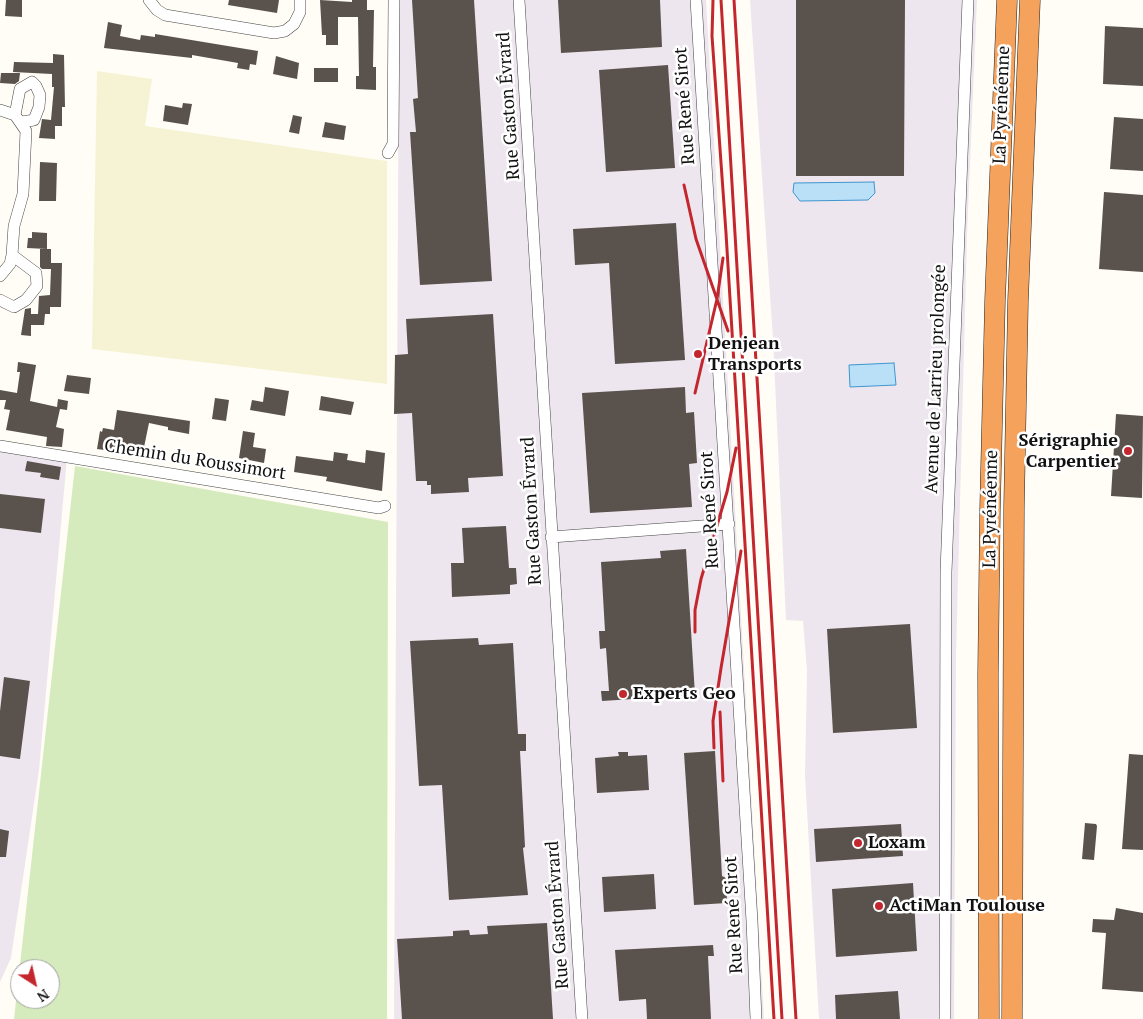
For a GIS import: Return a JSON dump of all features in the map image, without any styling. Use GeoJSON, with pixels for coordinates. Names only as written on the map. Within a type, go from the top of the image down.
{"type":"FeatureCollection","features":[{"type":"Feature","properties":{"kind":"highway","name":"La Pyrénéenne"},"geometry":{"type":"LineString","coordinates":[[989,1019],[988,674],[990,510],[995,301],[1007,0]]}},
{"type":"Feature","properties":{"kind":"highway","name":"La Pyrénéenne"},"geometry":{"type":"LineString","coordinates":[[1012,1019],[1014,507],[1018,301],[1030,0]]}},
{"type":"Feature","properties":{"kind":"street"},"geometry":{"type":"LineString","coordinates":[[150,0],[157,10],[165,15],[274,33],[294,24],[300,12],[300,0]]}},
{"type":"Feature","properties":{"kind":"street"},"geometry":{"type":"LineString","coordinates":[[388,154],[393,144],[394,0]]}},
{"type":"Feature","properties":{"kind":"street","name":"Rue Gaston Évrard"},"geometry":{"type":"LineString","coordinates":[[519,0],[582,1019]]}},
{"type":"Feature","properties":{"kind":"street","name":"Rue René Sirot"},"geometry":{"type":"LineString","coordinates":[[696,0],[729,524],[756,1019]]}},
{"type":"Feature","properties":{"kind":"street","name":"Avenue de Larrieu prolongée"},"geometry":{"type":"LineString","coordinates":[[944,1019],[946,572],[968,0]]}},
{"type":"Feature","properties":{"kind":"street"},"geometry":{"type":"LineString","coordinates":[[0,110],[19,119],[26,132],[24,194],[14,226],[10,264],[0,276]]}},
{"type":"Feature","properties":{"kind":"street"},"geometry":{"type":"LineString","coordinates":[[0,300],[14,307],[26,300],[37,286],[36,273],[12,255]]}},
{"type":"Feature","properties":{"kind":"street","name":"Chemin du Roussimort"},"geometry":{"type":"LineString","coordinates":[[0,446],[379,508],[385,506]]}},
{"type":"Feature","properties":{"kind":"street"},"geometry":{"type":"LineString","coordinates":[[551,536],[729,524]]}},
{"type":"Feature","properties":{"kind":"shaded area"},"geometry":{"type":"Polygon","coordinates":[[[399,0],[706,0],[764,1019],[394,1019],[399,0]]]}},
{"type":"Feature","properties":{"kind":"shaded area"},"geometry":{"type":"Polygon","coordinates":[[[750,0],[977,0],[967,234],[956,656],[954,1019],[819,1019],[805,776],[807,671],[803,621],[786,620],[773,339],[750,0]]]}},
{"type":"Feature","properties":{"kind":"shaded area"},"geometry":{"type":"Polygon","coordinates":[[[97,71],[152,79],[145,126],[387,161],[387,384],[92,349],[97,71]]]}},
{"type":"Feature","properties":{"kind":"shaded area"},"geometry":{"type":"Polygon","coordinates":[[[0,446],[67,458],[39,770],[11,958],[0,982],[0,446]]]}},
{"type":"Feature","properties":{"kind":"green space"},"geometry":{"type":"Polygon","coordinates":[[[75,466],[388,522],[387,1019],[14,1019],[15,1009],[60,1009],[60,959],[21,959],[75,466]]]}},
{"type":"Feature","properties":{"kind":"water"},"geometry":{"type":"Polygon","coordinates":[[[874,182],[875,193],[868,200],[800,201],[793,192],[794,183],[874,182]]]}},
{"type":"Feature","properties":{"kind":"water"},"geometry":{"type":"Polygon","coordinates":[[[894,363],[896,385],[850,387],[849,365],[894,363]]]}},
{"type":"Feature","properties":{"kind":"building"},"geometry":{"type":"Polygon","coordinates":[[[6,0],[22,0],[22,17],[5,16],[6,0]]]}},
{"type":"Feature","properties":{"kind":"building"},"geometry":{"type":"Polygon","coordinates":[[[229,0],[279,0],[277,13],[228,5],[229,0]]]}},
{"type":"Feature","properties":{"kind":"building"},"geometry":{"type":"Polygon","coordinates":[[[320,0],[352,2],[352,0],[367,0],[367,10],[374,10],[373,67],[376,67],[376,90],[356,89],[356,76],[359,76],[358,17],[338,17],[338,45],[326,45],[326,35],[322,35],[320,0]]]}},
{"type":"Feature","properties":{"kind":"building"},"geometry":{"type":"Polygon","coordinates":[[[412,0],[474,0],[492,281],[420,285],[410,132],[416,132],[413,99],[418,98],[412,0]]]}},
{"type":"Feature","properties":{"kind":"building"},"geometry":{"type":"Polygon","coordinates":[[[558,0],[660,0],[662,47],[561,53],[558,0]]]}},
{"type":"Feature","properties":{"kind":"building"},"geometry":{"type":"Polygon","coordinates":[[[796,0],[905,0],[904,176],[796,176],[796,0]]]}},
{"type":"Feature","properties":{"kind":"building"},"geometry":{"type":"Polygon","coordinates":[[[108,22],[122,25],[120,36],[140,40],[141,35],[155,37],[155,34],[258,51],[256,65],[250,64],[249,70],[237,68],[238,63],[192,55],[192,58],[104,48],[108,22]]]}},
{"type":"Feature","properties":{"kind":"building"},"geometry":{"type":"Polygon","coordinates":[[[1105,26],[1143,28],[1143,86],[1103,84],[1105,26]]]}},
{"type":"Feature","properties":{"kind":"building"},"geometry":{"type":"Polygon","coordinates":[[[53,54],[64,55],[65,107],[62,107],[62,126],[55,126],[55,139],[39,138],[42,119],[51,120],[54,87],[52,87],[52,74],[13,72],[14,62],[53,63],[53,54]]]}},
{"type":"Feature","properties":{"kind":"building"},"geometry":{"type":"Polygon","coordinates":[[[276,56],[299,63],[297,79],[273,74],[276,56]]]}},
{"type":"Feature","properties":{"kind":"building"},"geometry":{"type":"Polygon","coordinates":[[[668,65],[675,168],[606,172],[599,70],[668,65]]]}},
{"type":"Feature","properties":{"kind":"building"},"geometry":{"type":"Polygon","coordinates":[[[314,68],[338,68],[338,82],[314,82],[314,68]]]}},
{"type":"Feature","properties":{"kind":"building"},"geometry":{"type":"Polygon","coordinates":[[[1,73],[20,73],[19,81],[15,84],[0,83],[1,73]]]}},
{"type":"Feature","properties":{"kind":"building"},"geometry":{"type":"Polygon","coordinates":[[[183,103],[192,104],[188,125],[163,121],[165,105],[182,108],[183,103]]]}},
{"type":"Feature","properties":{"kind":"building"},"geometry":{"type":"Polygon","coordinates":[[[293,115],[302,117],[299,134],[289,132],[293,115]]]}},
{"type":"Feature","properties":{"kind":"building"},"geometry":{"type":"Polygon","coordinates":[[[1114,117],[1143,119],[1143,171],[1110,169],[1114,117]]]}},
{"type":"Feature","properties":{"kind":"building"},"geometry":{"type":"Polygon","coordinates":[[[325,122],[346,126],[344,140],[322,137],[325,122]]]}},
{"type":"Feature","properties":{"kind":"building"},"geometry":{"type":"Polygon","coordinates":[[[40,162],[57,163],[56,201],[39,201],[40,162]]]}},
{"type":"Feature","properties":{"kind":"building"},"geometry":{"type":"Polygon","coordinates":[[[1104,192],[1143,195],[1143,272],[1099,269],[1104,192]]]}},
{"type":"Feature","properties":{"kind":"building"},"geometry":{"type":"Polygon","coordinates":[[[676,223],[685,360],[615,364],[609,263],[575,265],[573,229],[676,223]]]}},
{"type":"Feature","properties":{"kind":"building"},"geometry":{"type":"Polygon","coordinates":[[[32,232],[47,233],[47,249],[27,248],[28,238],[32,238],[32,232]]]}},
{"type":"Feature","properties":{"kind":"building"},"geometry":{"type":"Polygon","coordinates":[[[40,249],[51,249],[51,263],[62,263],[61,307],[50,307],[50,314],[45,314],[44,325],[31,325],[31,336],[21,335],[25,309],[31,308],[31,314],[38,314],[39,296],[50,295],[51,269],[42,269],[40,267],[40,249]]]}},
{"type":"Feature","properties":{"kind":"building"},"geometry":{"type":"Polygon","coordinates":[[[493,314],[503,476],[468,478],[469,492],[431,494],[431,485],[427,485],[427,481],[416,481],[412,413],[394,414],[395,355],[408,354],[406,319],[493,314]]]}},
{"type":"Feature","properties":{"kind":"building"},"geometry":{"type":"Polygon","coordinates":[[[18,362],[36,365],[30,401],[57,407],[58,399],[68,401],[67,410],[60,409],[56,427],[64,429],[62,447],[46,446],[47,437],[6,430],[10,410],[4,409],[6,400],[0,400],[0,390],[17,393],[20,372],[17,372],[18,362]]]}},
{"type":"Feature","properties":{"kind":"building"},"geometry":{"type":"Polygon","coordinates":[[[67,375],[91,378],[89,394],[64,391],[67,375]]]}},
{"type":"Feature","properties":{"kind":"building"},"geometry":{"type":"Polygon","coordinates":[[[265,387],[289,391],[285,416],[250,410],[252,400],[263,402],[265,387]]]}},
{"type":"Feature","properties":{"kind":"building"},"geometry":{"type":"Polygon","coordinates":[[[685,387],[686,413],[694,412],[697,463],[689,464],[692,507],[590,513],[582,393],[685,387]]]}},
{"type":"Feature","properties":{"kind":"building"},"geometry":{"type":"Polygon","coordinates":[[[321,396],[354,402],[351,415],[319,410],[321,396]]]}},
{"type":"Feature","properties":{"kind":"building"},"geometry":{"type":"Polygon","coordinates":[[[215,398],[229,400],[226,421],[212,419],[215,398]]]}},
{"type":"Feature","properties":{"kind":"building"},"geometry":{"type":"Polygon","coordinates":[[[117,410],[190,421],[189,434],[168,430],[168,427],[149,423],[143,452],[112,447],[112,451],[97,449],[100,431],[102,432],[103,428],[114,430],[117,410]]]}},
{"type":"Feature","properties":{"kind":"building","name":"Sérigraphie Carpentier"},"geometry":{"type":"Polygon","coordinates":[[[1116,414],[1143,416],[1142,498],[1111,496],[1116,414]]]}},
{"type":"Feature","properties":{"kind":"building"},"geometry":{"type":"Polygon","coordinates":[[[243,431],[255,433],[253,447],[266,449],[264,463],[239,458],[243,431]]]}},
{"type":"Feature","properties":{"kind":"building"},"geometry":{"type":"Polygon","coordinates":[[[366,450],[385,453],[382,491],[326,481],[327,477],[294,472],[296,456],[333,461],[334,452],[348,454],[347,460],[365,463],[366,450]]]}},
{"type":"Feature","properties":{"kind":"building"},"geometry":{"type":"Polygon","coordinates":[[[27,461],[61,467],[59,480],[40,477],[41,473],[25,471],[27,461]]]}},
{"type":"Feature","properties":{"kind":"building"},"geometry":{"type":"Polygon","coordinates":[[[0,494],[45,499],[41,533],[0,528],[0,494]]]}},
{"type":"Feature","properties":{"kind":"building"},"geometry":{"type":"Polygon","coordinates":[[[506,526],[509,568],[516,568],[517,584],[510,585],[510,594],[452,597],[451,563],[464,563],[462,528],[506,526]]]}},
{"type":"Feature","properties":{"kind":"building"},"geometry":{"type":"Polygon","coordinates":[[[686,549],[695,695],[602,701],[601,691],[609,691],[606,648],[600,649],[599,631],[605,631],[601,562],[661,558],[660,551],[686,549]]]}},
{"type":"Feature","properties":{"kind":"building"},"geometry":{"type":"Polygon","coordinates":[[[910,624],[917,728],[833,733],[827,629],[910,624]]]}},
{"type":"Feature","properties":{"kind":"building"},"geometry":{"type":"Polygon","coordinates":[[[478,638],[479,645],[513,643],[518,734],[526,734],[526,751],[520,751],[525,847],[523,848],[528,895],[449,900],[442,785],[419,786],[410,641],[478,638]]]}},
{"type":"Feature","properties":{"kind":"building"},"geometry":{"type":"Polygon","coordinates":[[[4,677],[30,681],[20,759],[0,756],[0,711],[4,677]]]}},
{"type":"Feature","properties":{"kind":"building"},"geometry":{"type":"Polygon","coordinates":[[[715,751],[722,876],[726,878],[727,903],[694,905],[684,753],[715,751]]]}},
{"type":"Feature","properties":{"kind":"building"},"geometry":{"type":"Polygon","coordinates":[[[618,752],[628,752],[628,756],[647,755],[649,790],[597,793],[595,758],[619,756],[618,752]]]}},
{"type":"Feature","properties":{"kind":"building"},"geometry":{"type":"Polygon","coordinates":[[[1129,754],[1143,755],[1143,850],[1122,849],[1129,754]]]}},
{"type":"Feature","properties":{"kind":"building"},"geometry":{"type":"Polygon","coordinates":[[[1085,823],[1096,824],[1097,826],[1094,860],[1082,859],[1085,823]]]}},
{"type":"Feature","properties":{"kind":"building","name":"Loxam"},"geometry":{"type":"Polygon","coordinates":[[[901,824],[903,856],[816,862],[814,829],[901,824]]]}},
{"type":"Feature","properties":{"kind":"building"},"geometry":{"type":"Polygon","coordinates":[[[0,829],[9,831],[6,857],[0,857],[0,829]]]}},
{"type":"Feature","properties":{"kind":"building"},"geometry":{"type":"Polygon","coordinates":[[[654,874],[656,909],[604,912],[602,877],[654,874]]]}},
{"type":"Feature","properties":{"kind":"building","name":"ActiMan Toulouse"},"geometry":{"type":"Polygon","coordinates":[[[913,883],[917,951],[836,957],[832,889],[913,883]]]}},
{"type":"Feature","properties":{"kind":"building"},"geometry":{"type":"Polygon","coordinates":[[[1116,908],[1143,913],[1143,992],[1102,989],[1106,933],[1092,932],[1093,919],[1114,920],[1116,908]]]}},
{"type":"Feature","properties":{"kind":"building"},"geometry":{"type":"Polygon","coordinates":[[[547,923],[553,1019],[402,1019],[397,939],[453,936],[453,931],[469,930],[470,935],[488,934],[487,926],[547,923]]]}},
{"type":"Feature","properties":{"kind":"building"},"geometry":{"type":"Polygon","coordinates":[[[713,945],[714,956],[708,956],[711,1019],[647,1019],[646,999],[619,1001],[615,950],[713,945]]]}},
{"type":"Feature","properties":{"kind":"building"},"geometry":{"type":"Polygon","coordinates":[[[898,991],[900,1019],[836,1019],[835,995],[898,991]]]}},
{"type":"Feature","properties":{"kind":"railway"},"geometry":{"type":"LineString","coordinates":[[713,0],[712,36],[726,233],[774,1019]]}},
{"type":"Feature","properties":{"kind":"railway"},"geometry":{"type":"LineString","coordinates":[[721,0],[782,1019]]}},
{"type":"Feature","properties":{"kind":"railway"},"geometry":{"type":"LineString","coordinates":[[734,0],[796,1019]]}},
{"type":"Feature","properties":{"kind":"railway"},"geometry":{"type":"LineString","coordinates":[[684,185],[696,239],[728,331]]}},
{"type":"Feature","properties":{"kind":"railway"},"geometry":{"type":"LineString","coordinates":[[695,393],[717,299],[723,258]]}},
{"type":"Feature","properties":{"kind":"railway"},"geometry":{"type":"LineString","coordinates":[[695,632],[695,610],[701,579],[727,492],[736,448]]}},
{"type":"Feature","properties":{"kind":"railway"},"geometry":{"type":"LineString","coordinates":[[714,748],[713,721],[741,551]]}},
{"type":"Feature","properties":{"kind":"railway"},"geometry":{"type":"LineString","coordinates":[[720,712],[723,781]]}},
{"type":"Feature","properties":{"kind":"place","name":"Denjean Transports"},"geometry":{"type":"Point","coordinates":[698,354]}},
{"type":"Feature","properties":{"kind":"place","name":"Sérigraphie Carpentier"},"geometry":{"type":"Point","coordinates":[1128,451]}},
{"type":"Feature","properties":{"kind":"place","name":"Experts Geo"},"geometry":{"type":"Point","coordinates":[623,694]}},
{"type":"Feature","properties":{"kind":"place","name":"Loxam"},"geometry":{"type":"Point","coordinates":[858,843]}},
{"type":"Feature","properties":{"kind":"place","name":"ActiMan Toulouse"},"geometry":{"type":"Point","coordinates":[879,906]}}]}
